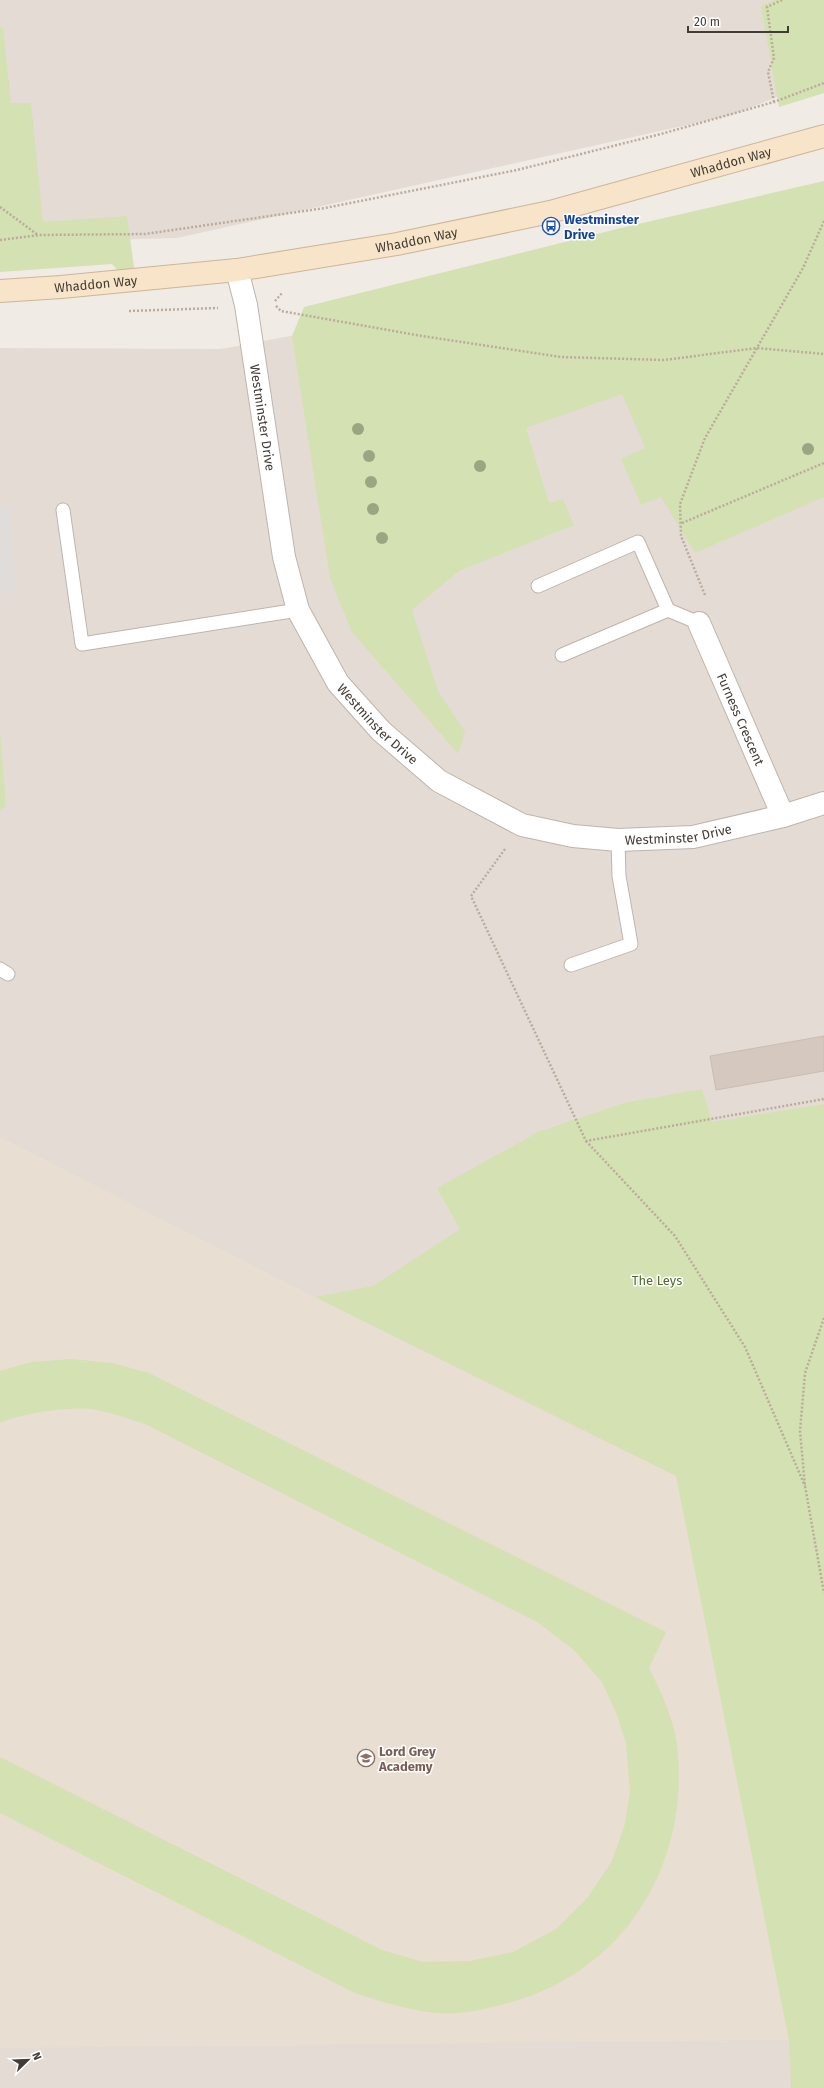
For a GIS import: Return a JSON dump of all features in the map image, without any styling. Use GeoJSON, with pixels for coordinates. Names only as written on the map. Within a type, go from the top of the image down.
{"type":"FeatureCollection","features":[{"type":"Feature","properties":{"kind":"street","name":"Whaddon Way"},"geometry":{"type":"LineString","coordinates":[[0,291],[61,287],[237,270],[397,244],[550,212],[824,136]]}},
{"type":"Feature","properties":{"kind":"street","name":"Westminster Drive"},"geometry":{"type":"LineString","coordinates":[[237,270],[246,306],[284,557],[298,610],[338,682],[381,731],[439,781],[522,825],[572,836],[618,840],[693,837],[783,816],[824,803]]}},
{"type":"Feature","properties":{"kind":"street","name":"Furness Crescent"},"geometry":{"type":"LineString","coordinates":[[699,623],[783,816]]}},
{"type":"Feature","properties":{"kind":"lane"},"geometry":{"type":"LineString","coordinates":[[63,510],[82,644],[298,610]]}},
{"type":"Feature","properties":{"kind":"lane"},"geometry":{"type":"LineString","coordinates":[[538,586],[638,542],[668,610],[699,623]]}},
{"type":"Feature","properties":{"kind":"lane"},"geometry":{"type":"LineString","coordinates":[[562,655],[668,610]]}},
{"type":"Feature","properties":{"kind":"lane"},"geometry":{"type":"LineString","coordinates":[[571,965],[630,944],[619,876],[618,840]]}},
{"type":"Feature","properties":{"kind":"path"},"geometry":{"type":"LineString","coordinates":[[774,102],[768,72],[774,58],[767,7],[782,0]]}},
{"type":"Feature","properties":{"kind":"path"},"geometry":{"type":"LineString","coordinates":[[0,240],[39,235],[145,234],[325,208],[517,170],[661,134],[774,102],[824,83]]}},
{"type":"Feature","properties":{"kind":"path"},"geometry":{"type":"LineString","coordinates":[[0,206],[39,235]]}},
{"type":"Feature","properties":{"kind":"path"},"geometry":{"type":"LineString","coordinates":[[699,623],[713,616],[681,536],[682,523],[680,504],[705,438],[803,268],[824,221]]}},
{"type":"Feature","properties":{"kind":"path"},"geometry":{"type":"LineString","coordinates":[[246,306],[273,303],[281,311],[422,336],[561,357],[664,360],[757,348],[824,354]]}},
{"type":"Feature","properties":{"kind":"path"},"geometry":{"type":"LineString","coordinates":[[682,523],[824,463]]}},
{"type":"Feature","properties":{"kind":"path"},"geometry":{"type":"LineString","coordinates":[[522,825],[471,896],[586,1141],[675,1236],[745,1347],[805,1486]]}},
{"type":"Feature","properties":{"kind":"path"},"geometry":{"type":"LineString","coordinates":[[586,1141],[824,1099]]}},
{"type":"Feature","properties":{"kind":"path"},"geometry":{"type":"LineString","coordinates":[[824,1318],[805,1373],[800,1431],[805,1486],[824,1593]]}},
{"type":"Feature","properties":{"kind":"shaded area"},"geometry":{"type":"Polygon","coordinates":[[[0,0],[824,0],[824,78],[732,115],[177,238],[0,243],[0,0]]]}},
{"type":"Feature","properties":{"kind":"shaded area"},"geometry":{"type":"Polygon","coordinates":[[[824,220],[824,2088],[0,2088],[0,348],[221,349],[772,246],[824,220]]]}},
{"type":"Feature","properties":{"kind":"shaded area"},"geometry":{"type":"Polygon","coordinates":[[[9,506],[16,592],[0,593],[0,507],[9,506]]]}},
{"type":"Feature","properties":{"kind":"shaded area","name":"Lord Grey Academy"},"geometry":{"type":"Polygon","coordinates":[[[0,1137],[315,1297],[676,1476],[789,2040],[0,2048],[0,1137]]]}},
{"type":"Feature","properties":{"kind":"green space"},"geometry":{"type":"Polygon","coordinates":[[[774,0],[824,0],[824,93],[779,107],[761,6],[774,0]]]}},
{"type":"Feature","properties":{"kind":"green space"},"geometry":{"type":"Polygon","coordinates":[[[0,28],[3,28],[11,103],[31,103],[43,222],[127,216],[135,275],[123,276],[112,264],[0,272],[0,28]]]}},
{"type":"Feature","properties":{"kind":"green space"},"geometry":{"type":"Polygon","coordinates":[[[824,181],[824,497],[695,553],[661,497],[641,505],[621,459],[645,448],[622,394],[526,428],[549,503],[563,499],[574,525],[459,571],[412,610],[438,691],[465,732],[458,754],[352,632],[330,578],[292,336],[304,307],[621,228],[824,181]]]}},
{"type":"Feature","properties":{"kind":"green space"},"geometry":{"type":"Polygon","coordinates":[[[0,732],[6,806],[0,810],[0,732]]]}},
{"type":"Feature","properties":{"kind":"green space","name":"The Leys"},"geometry":{"type":"Polygon","coordinates":[[[702,1089],[712,1122],[824,1104],[824,2088],[791,2088],[789,2040],[676,1476],[315,1297],[373,1286],[460,1229],[437,1188],[538,1132],[624,1103],[702,1089]]]}},
{"type":"Feature","properties":{"kind":"green space"},"geometry":{"type":"Polygon","coordinates":[[[71,1359],[112,1363],[149,1373],[666,1632],[649,1668],[670,1714],[677,1744],[679,1788],[673,1830],[661,1870],[642,1906],[617,1939],[586,1966],[549,1988],[508,2003],[455,2013],[437,2013],[405,2008],[355,1993],[0,1813],[0,1757],[382,1950],[423,1962],[470,1961],[513,1952],[556,1929],[588,1897],[612,1861],[625,1824],[630,1791],[626,1743],[617,1715],[602,1682],[574,1650],[537,1622],[145,1424],[115,1414],[88,1409],[62,1409],[34,1413],[9,1419],[0,1423],[0,1371],[32,1362],[71,1359]]]}},
{"type":"Feature","properties":{"kind":"building"},"geometry":{"type":"Polygon","coordinates":[[[824,1036],[824,1071],[716,1090],[710,1056],[824,1036]]]}},
{"type":"Feature","properties":{"kind":"place","name":"Westminster Drive"},"geometry":{"type":"Point","coordinates":[551,226]}},
{"type":"Feature","properties":{"kind":"place","name":"Lord Grey Academy"},"geometry":{"type":"Point","coordinates":[366,1758]}}]}
